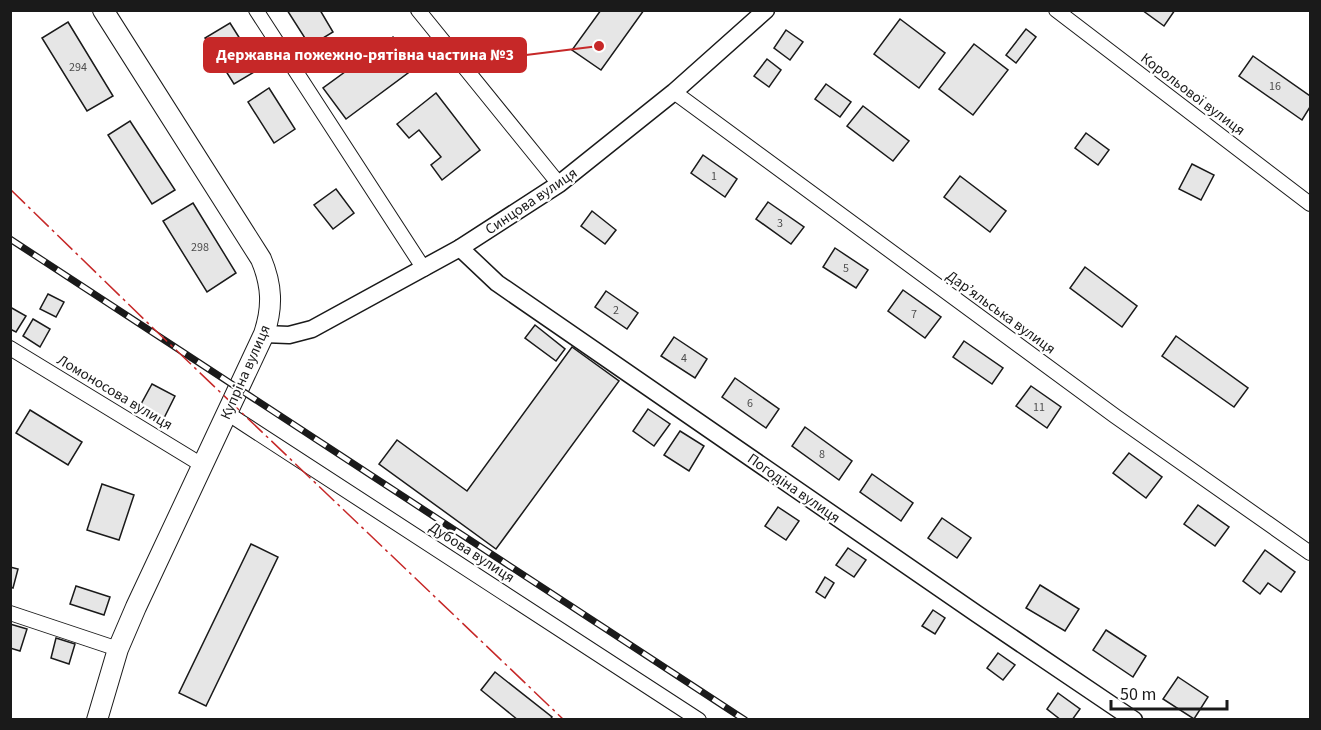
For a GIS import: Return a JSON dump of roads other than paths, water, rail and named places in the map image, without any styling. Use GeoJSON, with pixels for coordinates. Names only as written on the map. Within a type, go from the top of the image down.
{"type":"FeatureCollection","features":[{"type":"Feature","properties":{"kind":"main road","name":"Купріна вулиця"},"geometry":{"type":"LineString","coordinates":[[97,720],[118,649],[264,334],[270,317],[272,297],[268,276],[261,259],[103,10]]}},
{"type":"Feature","properties":{"kind":"street"},"geometry":{"type":"LineString","coordinates":[[256,10],[424,269]]}},
{"type":"Feature","properties":{"kind":"street"},"geometry":{"type":"LineString","coordinates":[[418,10],[559,184]]}},
{"type":"Feature","properties":{"kind":"street","name":"Синцова вулиця"},"geometry":{"type":"LineString","coordinates":[[264,334],[289,335],[312,329],[460,248],[559,184],[674,92],[766,10]]}},
{"type":"Feature","properties":{"kind":"street","name":"Корольової вулиця"},"geometry":{"type":"LineString","coordinates":[[1056,10],[1311,204]]}},
{"type":"Feature","properties":{"kind":"street","name":"Дар’яльська вулиця"},"geometry":{"type":"LineString","coordinates":[[674,92],[1115,416],[1311,553]]}},
{"type":"Feature","properties":{"kind":"street","name":"Погодіна вулиця"},"geometry":{"type":"LineString","coordinates":[[460,248],[497,283],[976,614],[1134,720]]}},
{"type":"Feature","properties":{"kind":"street","name":"Ломоносова вулиця"},"geometry":{"type":"LineString","coordinates":[[10,348],[202,465]]}},
{"type":"Feature","properties":{"kind":"street","name":"Дубова вулиця"},"geometry":{"type":"LineString","coordinates":[[227,413],[699,720]]}},
{"type":"Feature","properties":{"kind":"street"},"geometry":{"type":"LineString","coordinates":[[10,613],[118,649]]}},
{"type":"Feature","properties":{"kind":"railway"},"geometry":{"type":"LineString","coordinates":[[10,239],[745,720]]}},
{"type":"Feature","properties":{"kind":"place","name":"Державна пожежно-рятівна частина №3"},"geometry":{"type":"Point","coordinates":[599,46]}}]}
